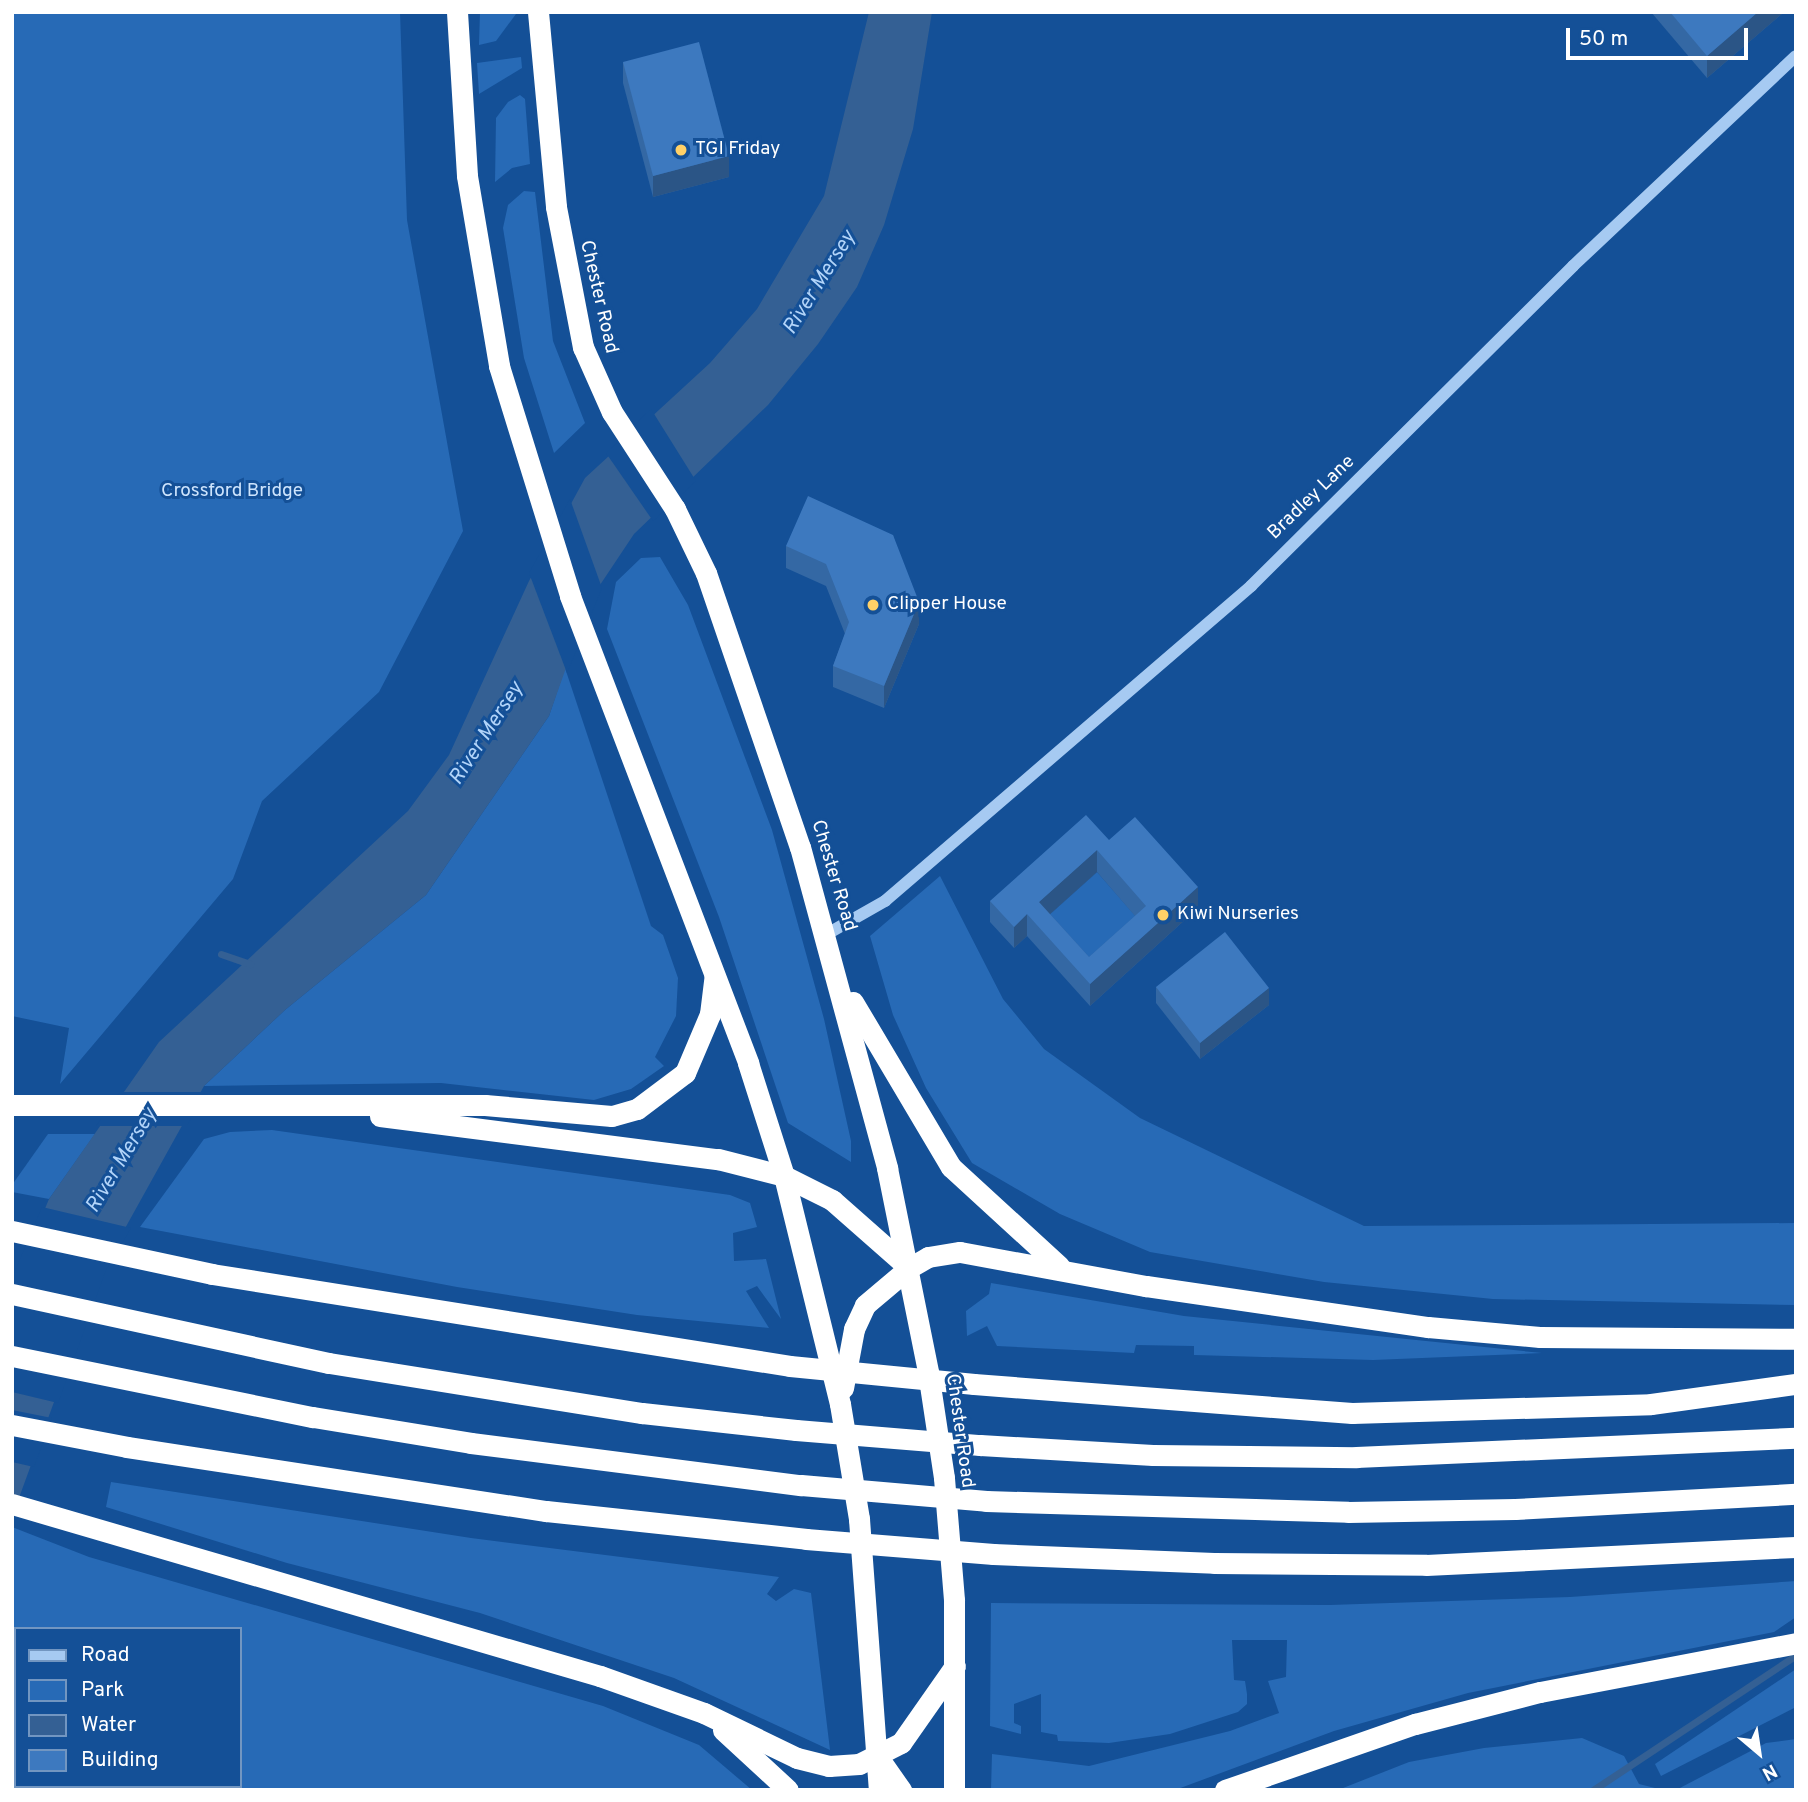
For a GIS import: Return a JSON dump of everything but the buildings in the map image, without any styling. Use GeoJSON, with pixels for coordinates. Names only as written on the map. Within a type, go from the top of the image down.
{"type":"FeatureCollection","features":[{"type":"Feature","properties":{"kind":"highway"},"geometry":{"type":"LineString","coordinates":[[457,12],[467,176],[499,366],[524,455],[620,724],[715,971],[784,1175],[840,1404],[859,1519],[880,1790]]}},
{"type":"Feature","properties":{"kind":"highway","name":"Chester Road"},"geometry":{"type":"LineString","coordinates":[[538,12],[554,191],[583,347],[601,393],[675,509],[711,587],[773,759],[827,933],[909,1268],[944,1478],[954,1666],[954,1790]]}},
{"type":"Feature","properties":{"kind":"highway"},"geometry":{"type":"LineString","coordinates":[[12,1105],[485,1105],[612,1115],[638,1109],[677,1082],[699,1048],[710,1014],[715,971]]}},
{"type":"Feature","properties":{"kind":"highway"},"geometry":{"type":"LineString","coordinates":[[839,979],[958,1175],[1061,1268]]}},
{"type":"Feature","properties":{"kind":"highway"},"geometry":{"type":"LineString","coordinates":[[311,1107],[718,1159],[784,1175],[832,1200],[909,1268]]}},
{"type":"Feature","properties":{"kind":"highway"},"geometry":{"type":"LineString","coordinates":[[12,1231],[212,1274],[790,1366],[974,1384],[1352,1413],[1651,1404],[1796,1384]]}},
{"type":"Feature","properties":{"kind":"highway"},"geometry":{"type":"LineString","coordinates":[[840,1404],[847,1355],[865,1305],[909,1268],[928,1257],[973,1253],[1146,1286],[1441,1328],[1540,1337],[1796,1339]]}},
{"type":"Feature","properties":{"kind":"highway"},"geometry":{"type":"LineString","coordinates":[[12,1294],[182,1334],[485,1390],[796,1430],[980,1445],[1153,1455],[1356,1457],[1796,1438]]}},
{"type":"Feature","properties":{"kind":"highway"},"geometry":{"type":"LineString","coordinates":[[12,1356],[156,1387],[471,1443],[801,1485],[986,1501],[1348,1512],[1529,1509],[1796,1494]]}},
{"type":"Feature","properties":{"kind":"highway"},"geometry":{"type":"LineString","coordinates":[[12,1425],[127,1447],[546,1511],[806,1539],[993,1554],[1214,1563],[1426,1564],[1796,1547]]}},
{"type":"Feature","properties":{"kind":"highway"},"geometry":{"type":"LineString","coordinates":[[12,1504],[104,1533],[600,1675],[704,1713],[797,1758],[829,1766],[859,1764],[878,1757],[918,1725],[954,1666]]}},
{"type":"Feature","properties":{"kind":"highway"},"geometry":{"type":"LineString","coordinates":[[1225,1790],[1415,1724],[1539,1692],[1689,1661],[1796,1643]]}},
{"type":"Feature","properties":{"kind":"highway"},"geometry":{"type":"LineString","coordinates":[[704,1713],[788,1790]]}},
{"type":"Feature","properties":{"kind":"highway"},"geometry":{"type":"LineString","coordinates":[[1254,1790],[1415,1724]]}},
{"type":"Feature","properties":{"kind":"highway"},"geometry":{"type":"LineString","coordinates":[[878,1757],[901,1790]]}},
{"type":"Feature","properties":{"kind":"street","name":"Bradley Lane"},"geometry":{"type":"LineString","coordinates":[[827,933],[855,922],[885,901],[1251,586],[1573,266],[1796,56]]}},
{"type":"Feature","properties":{"kind":"green space","name":"Crossford Bridge"},"geometry":{"type":"Polygon","coordinates":[[[12,12],[400,12],[407,220],[463,531],[379,692],[262,801],[233,879],[60,1084],[69,1028],[12,1016],[12,12]]]}},
{"type":"Feature","properties":{"kind":"green space"},"geometry":{"type":"Polygon","coordinates":[[[480,12],[516,14],[496,41],[479,45],[480,12]]]}},
{"type":"Feature","properties":{"kind":"green space"},"geometry":{"type":"Polygon","coordinates":[[[521,57],[522,68],[479,94],[477,63],[521,57]]]}},
{"type":"Feature","properties":{"kind":"green space"},"geometry":{"type":"Polygon","coordinates":[[[520,95],[525,99],[530,164],[512,168],[495,182],[496,118],[508,102],[520,95]]]}},
{"type":"Feature","properties":{"kind":"green space"},"geometry":{"type":"Polygon","coordinates":[[[524,191],[535,192],[553,341],[585,423],[554,453],[524,358],[503,228],[508,205],[524,191]]]}},
{"type":"Feature","properties":{"kind":"green space"},"geometry":{"type":"Polygon","coordinates":[[[660,557],[688,605],[772,830],[824,1019],[851,1141],[851,1162],[788,1123],[719,917],[607,629],[616,582],[641,558],[660,557]]]}},
{"type":"Feature","properties":{"kind":"green space"},"geometry":{"type":"Polygon","coordinates":[[[565,668],[651,926],[663,935],[678,978],[676,1016],[655,1057],[664,1066],[631,1089],[594,1100],[441,1083],[204,1086],[285,1010],[426,895],[549,716],[565,668]]]}},
{"type":"Feature","properties":{"kind":"green space"},"geometry":{"type":"Polygon","coordinates":[[[1097,872],[1146,928],[1089,979],[1039,924],[1097,872]]]}},
{"type":"Feature","properties":{"kind":"green space"},"geometry":{"type":"Polygon","coordinates":[[[940,876],[1003,999],[1044,1049],[1140,1118],[1364,1226],[1796,1223],[1796,1305],[1493,1299],[1324,1282],[1150,1252],[1060,1214],[972,1163],[926,1088],[893,1015],[870,936],[940,876]]]}},
{"type":"Feature","properties":{"kind":"green space"},"geometry":{"type":"Polygon","coordinates":[[[272,1130],[730,1195],[750,1203],[757,1227],[733,1233],[734,1261],[766,1259],[781,1319],[757,1286],[746,1291],[769,1328],[637,1315],[457,1287],[140,1227],[204,1139],[230,1132],[272,1130]]]}},
{"type":"Feature","properties":{"kind":"green space"},"geometry":{"type":"Polygon","coordinates":[[[48,1134],[95,1134],[49,1199],[12,1192],[12,1185],[48,1134]]]}},
{"type":"Feature","properties":{"kind":"green space"},"geometry":{"type":"Polygon","coordinates":[[[991,1283],[1184,1316],[1542,1353],[1373,1360],[1194,1355],[1194,1346],[1136,1345],[1134,1353],[997,1346],[987,1326],[967,1336],[966,1311],[989,1294],[991,1283]]]}},
{"type":"Feature","properties":{"kind":"green space"},"geometry":{"type":"Polygon","coordinates":[[[111,1482],[471,1538],[779,1577],[767,1594],[776,1601],[794,1589],[811,1593],[830,1750],[674,1678],[480,1613],[287,1563],[106,1507],[111,1482]]]}},
{"type":"Feature","properties":{"kind":"green space"},"geometry":{"type":"Polygon","coordinates":[[[12,1527],[89,1557],[603,1706],[699,1745],[752,1790],[12,1790],[12,1527]]]}},
{"type":"Feature","properties":{"kind":"green space"},"geometry":{"type":"Polygon","coordinates":[[[1796,1581],[1796,1617],[1774,1632],[1468,1693],[1334,1731],[1175,1790],[991,1790],[992,1754],[1089,1766],[1230,1731],[1279,1713],[1268,1681],[1286,1677],[1287,1640],[1232,1640],[1234,1680],[1245,1681],[1247,1694],[1247,1704],[1238,1712],[1170,1734],[1109,1743],[1058,1741],[1057,1735],[1041,1732],[1041,1694],[1014,1704],[1014,1723],[1021,1726],[1021,1734],[990,1726],[991,1603],[1330,1605],[1570,1597],[1796,1581]]]}},
{"type":"Feature","properties":{"kind":"green space"},"geometry":{"type":"Polygon","coordinates":[[[1796,1669],[1796,1707],[1661,1776],[1655,1764],[1796,1669]]]}},
{"type":"Feature","properties":{"kind":"green space"},"geometry":{"type":"Polygon","coordinates":[[[1582,1738],[1624,1756],[1639,1784],[1663,1790],[1338,1790],[1409,1762],[1484,1748],[1582,1738]]]}},
{"type":"Feature","properties":{"kind":"green space"},"geometry":{"type":"Polygon","coordinates":[[[1796,1739],[1796,1790],[1676,1790],[1766,1743],[1796,1739]]]}},
{"type":"Feature","properties":{"kind":"water","name":"River Mersey"},"geometry":{"type":"Polygon","coordinates":[[[869,12],[932,12],[913,129],[884,225],[857,287],[818,344],[768,405],[634,534],[590,600],[549,716],[426,895],[285,1010],[204,1086],[103,1268],[12,1517],[12,1287],[49,1199],[159,1042],[408,811],[449,755],[529,581],[585,478],[710,363],[757,309],[824,196],[869,12]]]}},
{"type":"Feature","properties":{"kind":"pier"},"geometry":{"type":"Polygon","coordinates":[[[651,409],[696,481],[653,521],[606,453],[651,409]]]}},
{"type":"Feature","properties":{"kind":"pier"},"geometry":{"type":"Polygon","coordinates":[[[570,499],[602,588],[567,673],[529,573],[570,499]]]}},
{"type":"Feature","properties":{"kind":"pier"},"geometry":{"type":"Polygon","coordinates":[[[120,1092],[205,1092],[187,1126],[96,1126],[120,1092]]]}},
{"type":"Feature","properties":{"kind":"pier"},"geometry":{"type":"Polygon","coordinates":[[[42,1207],[131,1228],[106,1270],[58,1403],[12,1392],[12,1278],[42,1207]]]}},
{"type":"Feature","properties":{"kind":"pier"},"geometry":{"type":"Polygon","coordinates":[[[12,1410],[52,1418],[34,1467],[12,1462],[12,1410]]]}},
{"type":"Feature","properties":{"kind":"waterway"},"geometry":{"type":"LineString","coordinates":[[221,954],[250,964]]}},
{"type":"Feature","properties":{"kind":"waterway"},"geometry":{"type":"LineString","coordinates":[[1593,1790],[1796,1655]]}},
{"type":"Feature","properties":{"kind":"place","name":"TGI Friday"},"geometry":{"type":"Point","coordinates":[681,150]}},
{"type":"Feature","properties":{"kind":"place","name":"Clipper House"},"geometry":{"type":"Point","coordinates":[873,605]}},
{"type":"Feature","properties":{"kind":"place","name":"Kiwi Nurseries"},"geometry":{"type":"Point","coordinates":[1163,915]}}]}
